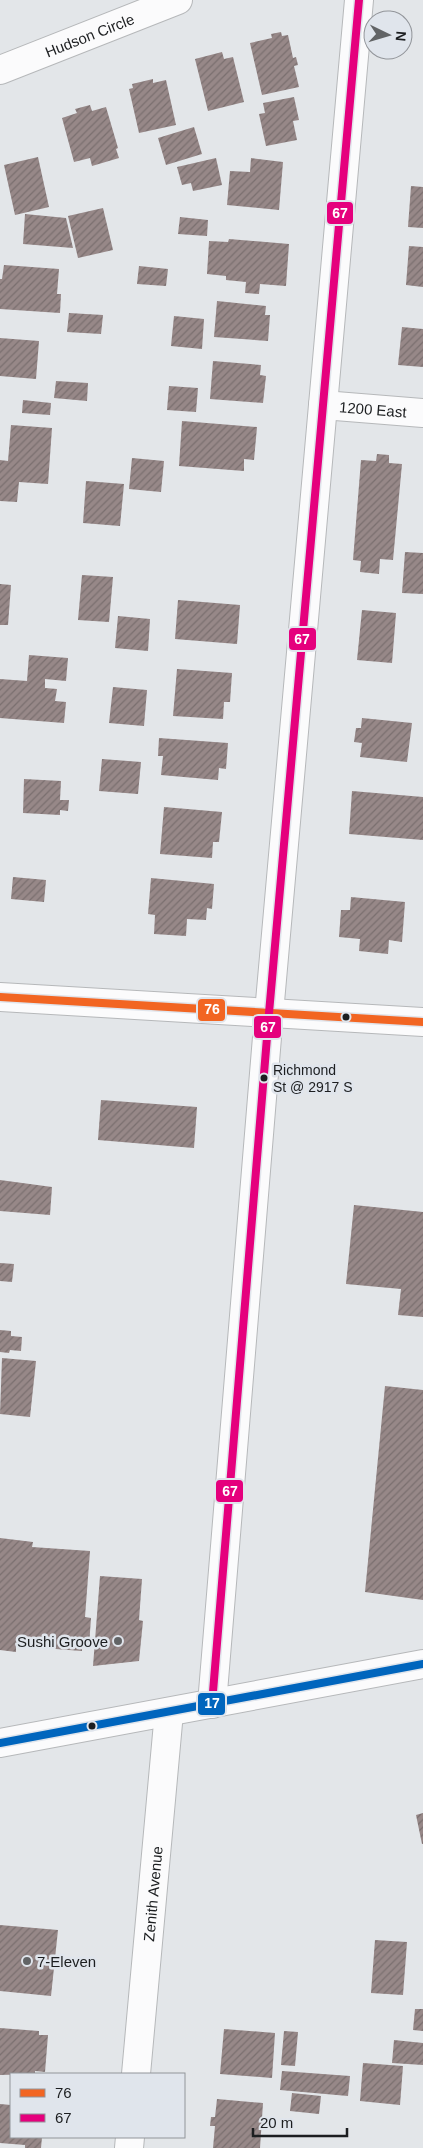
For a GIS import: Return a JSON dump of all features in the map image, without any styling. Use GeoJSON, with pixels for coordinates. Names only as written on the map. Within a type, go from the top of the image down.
{"type":"FeatureCollection","features":[{"type":"Feature","properties":{"kind":"street","name":"Hudson Circle"},"geometry":{"type":"LineString","coordinates":[[0,70],[178,0]]}},
{"type":"Feature","properties":{"kind":"street"},"geometry":{"type":"LineString","coordinates":[[212,1704],[269,1013],[359,0]]}},
{"type":"Feature","properties":{"kind":"street","name":"1200 East"},"geometry":{"type":"LineString","coordinates":[[323,404],[423,413]]}},
{"type":"Feature","properties":{"kind":"street"},"geometry":{"type":"LineString","coordinates":[[0,996],[423,1022]]}},
{"type":"Feature","properties":{"kind":"street"},"geometry":{"type":"LineString","coordinates":[[0,1743],[423,1664]]}},
{"type":"Feature","properties":{"kind":"street","name":"Zenith Avenue"},"geometry":{"type":"LineString","coordinates":[[136,2073],[169,1712]]}},
{"type":"Feature","properties":{"kind":"building"},"geometry":{"type":"Polygon","coordinates":[[[281,32],[282,36],[288,35],[293,58],[296,57],[298,65],[294,66],[299,87],[262,95],[250,43],[272,38],[271,34],[281,32]]]}},
{"type":"Feature","properties":{"kind":"building"},"geometry":{"type":"Polygon","coordinates":[[[222,52],[224,59],[233,57],[244,102],[208,111],[195,59],[222,52]]]}},
{"type":"Feature","properties":{"kind":"building"},"geometry":{"type":"Polygon","coordinates":[[[153,79],[153,83],[166,80],[176,125],[139,133],[129,89],[133,88],[132,84],[153,79]]]}},
{"type":"Feature","properties":{"kind":"building"},"geometry":{"type":"Polygon","coordinates":[[[294,97],[299,120],[293,121],[297,140],[266,146],[259,114],[265,113],[263,103],[294,97]]]}},
{"type":"Feature","properties":{"kind":"building"},"geometry":{"type":"Polygon","coordinates":[[[90,105],[92,111],[106,107],[118,148],[116,149],[119,158],[92,166],[90,158],[74,162],[62,118],[77,113],[75,109],[90,105]]]}},
{"type":"Feature","properties":{"kind":"building"},"geometry":{"type":"Polygon","coordinates":[[[194,127],[202,154],[166,165],[158,138],[194,127]]]}},
{"type":"Feature","properties":{"kind":"building"},"geometry":{"type":"Polygon","coordinates":[[[38,157],[49,207],[15,215],[4,165],[38,157]]]}},
{"type":"Feature","properties":{"kind":"building"},"geometry":{"type":"Polygon","coordinates":[[[216,158],[222,185],[193,191],[191,183],[182,185],[177,167],[216,158]]]}},
{"type":"Feature","properties":{"kind":"building"},"geometry":{"type":"Polygon","coordinates":[[[251,158],[283,162],[279,210],[227,205],[230,171],[250,172],[251,158]]]}},
{"type":"Feature","properties":{"kind":"building"},"geometry":{"type":"Polygon","coordinates":[[[411,186],[423,187],[423,228],[408,227],[411,186]]]}},
{"type":"Feature","properties":{"kind":"building"},"geometry":{"type":"Polygon","coordinates":[[[103,208],[113,250],[78,258],[68,216],[103,208]]]}},
{"type":"Feature","properties":{"kind":"building"},"geometry":{"type":"Polygon","coordinates":[[[25,214],[66,218],[73,248],[23,244],[25,214]]]}},
{"type":"Feature","properties":{"kind":"building"},"geometry":{"type":"Polygon","coordinates":[[[180,217],[208,220],[207,236],[178,234],[180,217]]]}},
{"type":"Feature","properties":{"kind":"building"},"geometry":{"type":"Polygon","coordinates":[[[229,239],[289,244],[286,286],[260,284],[259,294],[245,293],[246,282],[226,280],[226,276],[207,274],[209,241],[228,242],[229,239]]]}},
{"type":"Feature","properties":{"kind":"building"},"geometry":{"type":"Polygon","coordinates":[[[409,246],[423,247],[423,287],[406,285],[409,246]]]}},
{"type":"Feature","properties":{"kind":"building"},"geometry":{"type":"Polygon","coordinates":[[[4,265],[59,269],[57,294],[61,294],[60,313],[0,309],[0,279],[2,279],[4,265]]]}},
{"type":"Feature","properties":{"kind":"building"},"geometry":{"type":"Polygon","coordinates":[[[139,266],[168,269],[166,286],[137,284],[139,266]]]}},
{"type":"Feature","properties":{"kind":"building"},"geometry":{"type":"Polygon","coordinates":[[[217,301],[266,306],[265,315],[270,315],[268,341],[214,337],[217,301]]]}},
{"type":"Feature","properties":{"kind":"building"},"geometry":{"type":"Polygon","coordinates":[[[69,313],[103,315],[101,334],[67,332],[69,313]]]}},
{"type":"Feature","properties":{"kind":"building"},"geometry":{"type":"Polygon","coordinates":[[[174,316],[204,319],[202,349],[171,346],[174,316]]]}},
{"type":"Feature","properties":{"kind":"building"},"geometry":{"type":"Polygon","coordinates":[[[402,327],[423,329],[423,367],[398,365],[402,327]]]}},
{"type":"Feature","properties":{"kind":"building"},"geometry":{"type":"Polygon","coordinates":[[[0,338],[39,341],[36,379],[0,376],[0,338]]]}},
{"type":"Feature","properties":{"kind":"building"},"geometry":{"type":"Polygon","coordinates":[[[213,361],[261,365],[260,375],[266,376],[263,403],[210,399],[213,361]]]}},
{"type":"Feature","properties":{"kind":"building"},"geometry":{"type":"Polygon","coordinates":[[[56,381],[88,383],[87,401],[54,398],[56,381]]]}},
{"type":"Feature","properties":{"kind":"building"},"geometry":{"type":"Polygon","coordinates":[[[169,386],[198,388],[196,412],[167,410],[169,386]]]}},
{"type":"Feature","properties":{"kind":"building"},"geometry":{"type":"Polygon","coordinates":[[[23,400],[51,403],[50,415],[22,413],[23,400]]]}},
{"type":"Feature","properties":{"kind":"building"},"geometry":{"type":"Polygon","coordinates":[[[182,421],[257,427],[254,460],[244,459],[244,471],[179,466],[182,421]]]}},
{"type":"Feature","properties":{"kind":"building"},"geometry":{"type":"Polygon","coordinates":[[[11,425],[52,428],[48,484],[19,482],[17,502],[0,501],[0,460],[8,461],[11,425]]]}},
{"type":"Feature","properties":{"kind":"building"},"geometry":{"type":"Polygon","coordinates":[[[377,454],[389,455],[389,463],[402,464],[393,560],[380,559],[379,574],[360,572],[361,561],[353,560],[361,460],[376,461],[377,454]]]}},
{"type":"Feature","properties":{"kind":"building"},"geometry":{"type":"Polygon","coordinates":[[[132,458],[164,461],[161,492],[129,489],[132,458]]]}},
{"type":"Feature","properties":{"kind":"building"},"geometry":{"type":"Polygon","coordinates":[[[86,481],[124,484],[120,526],[83,523],[86,481]]]}},
{"type":"Feature","properties":{"kind":"building"},"geometry":{"type":"Polygon","coordinates":[[[405,552],[423,553],[423,594],[402,593],[405,552]]]}},
{"type":"Feature","properties":{"kind":"building"},"geometry":{"type":"Polygon","coordinates":[[[82,575],[113,577],[109,622],[78,620],[82,575]]]}},
{"type":"Feature","properties":{"kind":"building"},"geometry":{"type":"Polygon","coordinates":[[[0,584],[11,585],[8,625],[0,625],[0,584]]]}},
{"type":"Feature","properties":{"kind":"building"},"geometry":{"type":"Polygon","coordinates":[[[178,600],[240,605],[237,644],[175,639],[178,600]]]}},
{"type":"Feature","properties":{"kind":"building"},"geometry":{"type":"Polygon","coordinates":[[[362,610],[396,613],[392,663],[357,660],[362,610]]]}},
{"type":"Feature","properties":{"kind":"building"},"geometry":{"type":"Polygon","coordinates":[[[118,616],[150,619],[148,651],[115,648],[118,616]]]}},
{"type":"Feature","properties":{"kind":"building"},"geometry":{"type":"Polygon","coordinates":[[[29,655],[68,658],[66,681],[45,679],[45,688],[57,689],[55,701],[66,702],[64,723],[0,718],[0,679],[27,681],[29,655]]]}},
{"type":"Feature","properties":{"kind":"building"},"geometry":{"type":"Polygon","coordinates":[[[177,669],[232,673],[230,702],[224,702],[223,719],[173,716],[177,669]]]}},
{"type":"Feature","properties":{"kind":"building"},"geometry":{"type":"Polygon","coordinates":[[[113,687],[147,690],[144,726],[109,723],[113,687]]]}},
{"type":"Feature","properties":{"kind":"building"},"geometry":{"type":"Polygon","coordinates":[[[362,718],[412,723],[407,762],[360,757],[362,743],[354,742],[356,728],[361,728],[362,718]]]}},
{"type":"Feature","properties":{"kind":"building"},"geometry":{"type":"Polygon","coordinates":[[[159,738],[228,743],[226,769],[219,768],[218,780],[161,775],[163,756],[158,756],[159,738]]]}},
{"type":"Feature","properties":{"kind":"building"},"geometry":{"type":"Polygon","coordinates":[[[102,759],[141,762],[138,794],[99,791],[102,759]]]}},
{"type":"Feature","properties":{"kind":"building"},"geometry":{"type":"Polygon","coordinates":[[[24,779],[61,781],[60,800],[69,800],[68,811],[60,810],[60,815],[23,813],[24,779]]]}},
{"type":"Feature","properties":{"kind":"building"},"geometry":{"type":"Polygon","coordinates":[[[352,791],[423,797],[423,840],[349,834],[352,791]]]}},
{"type":"Feature","properties":{"kind":"building"},"geometry":{"type":"Polygon","coordinates":[[[164,807],[222,812],[219,842],[213,842],[212,858],[160,854],[164,807]]]}},
{"type":"Feature","properties":{"kind":"building"},"geometry":{"type":"Polygon","coordinates":[[[13,877],[46,880],[44,902],[11,899],[13,877]]]}},
{"type":"Feature","properties":{"kind":"building"},"geometry":{"type":"Polygon","coordinates":[[[151,878],[214,884],[212,909],[207,908],[206,920],[187,919],[186,936],[154,934],[155,915],[148,914],[151,878]]]}},
{"type":"Feature","properties":{"kind":"building"},"geometry":{"type":"Polygon","coordinates":[[[351,897],[405,902],[402,942],[389,940],[388,954],[359,951],[360,939],[339,937],[341,910],[350,910],[351,897]]]}},
{"type":"Feature","properties":{"kind":"building"},"geometry":{"type":"Polygon","coordinates":[[[101,1100],[197,1107],[194,1148],[98,1140],[101,1100]]]}},
{"type":"Feature","properties":{"kind":"building"},"geometry":{"type":"Polygon","coordinates":[[[0,1180],[52,1187],[50,1215],[0,1211],[0,1180]]]}},
{"type":"Feature","properties":{"kind":"building"},"geometry":{"type":"Polygon","coordinates":[[[354,1205],[423,1212],[423,1317],[398,1315],[401,1289],[346,1284],[354,1205]]]}},
{"type":"Feature","properties":{"kind":"building"},"geometry":{"type":"Polygon","coordinates":[[[0,1263],[14,1264],[12,1282],[0,1281],[0,1263]]]}},
{"type":"Feature","properties":{"kind":"building"},"geometry":{"type":"Polygon","coordinates":[[[0,1330],[11,1331],[11,1336],[22,1337],[21,1351],[10,1350],[9,1353],[0,1352],[0,1330]]]}},
{"type":"Feature","properties":{"kind":"building"},"geometry":{"type":"Polygon","coordinates":[[[2,1358],[36,1361],[30,1417],[0,1414],[2,1358]]]}},
{"type":"Feature","properties":{"kind":"building"},"geometry":{"type":"Polygon","coordinates":[[[385,1386],[423,1390],[423,1600],[365,1592],[385,1386]]]}},
{"type":"Feature","properties":{"kind":"building"},"geometry":{"type":"Polygon","coordinates":[[[0,1538],[33,1542],[32,1547],[90,1551],[85,1617],[91,1618],[89,1646],[82,1646],[82,1651],[16,1646],[16,1652],[0,1650],[0,1538]]]}},
{"type":"Feature","properties":{"kind":"building","name":"Sushi Groove"},"geometry":{"type":"Polygon","coordinates":[[[100,1576],[142,1579],[139,1620],[143,1621],[139,1661],[93,1666],[100,1576]]]}},
{"type":"Feature","properties":{"kind":"building"},"geometry":{"type":"Polygon","coordinates":[[[423,1813],[423,1844],[422,1844],[416,1815],[423,1813]]]}},
{"type":"Feature","properties":{"kind":"building","name":"7-Eleven"},"geometry":{"type":"Polygon","coordinates":[[[0,1925],[58,1930],[51,1996],[0,1991],[0,1925]]]}},
{"type":"Feature","properties":{"kind":"building"},"geometry":{"type":"Polygon","coordinates":[[[375,1940],[407,1942],[403,1995],[371,1993],[375,1940]]]}},
{"type":"Feature","properties":{"kind":"building"},"geometry":{"type":"Polygon","coordinates":[[[415,2009],[423,2009],[423,2031],[413,2030],[415,2009]]]}},
{"type":"Feature","properties":{"kind":"building"},"geometry":{"type":"Polygon","coordinates":[[[0,2028],[39,2031],[39,2035],[48,2035],[45,2072],[35,2071],[35,2073],[0,2075],[0,2028]]]}},
{"type":"Feature","properties":{"kind":"building"},"geometry":{"type":"Polygon","coordinates":[[[224,2029],[275,2033],[272,2078],[220,2074],[224,2029]]]}},
{"type":"Feature","properties":{"kind":"building"},"geometry":{"type":"Polygon","coordinates":[[[284,2031],[298,2032],[295,2066],[281,2065],[284,2031]]]}},
{"type":"Feature","properties":{"kind":"building"},"geometry":{"type":"Polygon","coordinates":[[[394,2040],[423,2043],[423,2065],[392,2063],[394,2040]]]}},
{"type":"Feature","properties":{"kind":"building"},"geometry":{"type":"Polygon","coordinates":[[[363,2063],[403,2066],[400,2105],[360,2101],[363,2063]]]}},
{"type":"Feature","properties":{"kind":"building"},"geometry":{"type":"Polygon","coordinates":[[[282,2071],[350,2076],[348,2096],[280,2090],[282,2071]]]}},
{"type":"Feature","properties":{"kind":"building"},"geometry":{"type":"Polygon","coordinates":[[[292,2093],[321,2096],[319,2114],[290,2111],[292,2093]]]}},
{"type":"Feature","properties":{"kind":"building"},"geometry":{"type":"Polygon","coordinates":[[[217,2099],[263,2103],[260,2148],[213,2148],[215,2126],[210,2126],[211,2117],[215,2117],[217,2099]]]}},
{"type":"Feature","properties":{"kind":"building"},"geometry":{"type":"Polygon","coordinates":[[[0,2104],[10,2105],[10,2138],[42,2138],[41,2148],[25,2148],[25,2145],[0,2143],[0,2104]]]}},
{"type":"Feature","properties":{"kind":"transit line","name":"67"},"geometry":{"type":"LineString","coordinates":[[212,1704],[269,1013],[359,0]]}},
{"type":"Feature","properties":{"kind":"transit line","name":"76"},"geometry":{"type":"LineString","coordinates":[[0,997],[423,1022]]}},
{"type":"Feature","properties":{"kind":"transit line","name":"17"},"geometry":{"type":"LineString","coordinates":[[0,1743],[423,1664]]}},
{"type":"Feature","properties":{"kind":"place","name":"Richmond St @ 2917 S"},"geometry":{"type":"Point","coordinates":[264,1078]}},
{"type":"Feature","properties":{"kind":"place","name":"Sushi Groove"},"geometry":{"type":"Point","coordinates":[118,1641]}},
{"type":"Feature","properties":{"kind":"place","name":"7-Eleven"},"geometry":{"type":"Point","coordinates":[27,1961]}}]}
